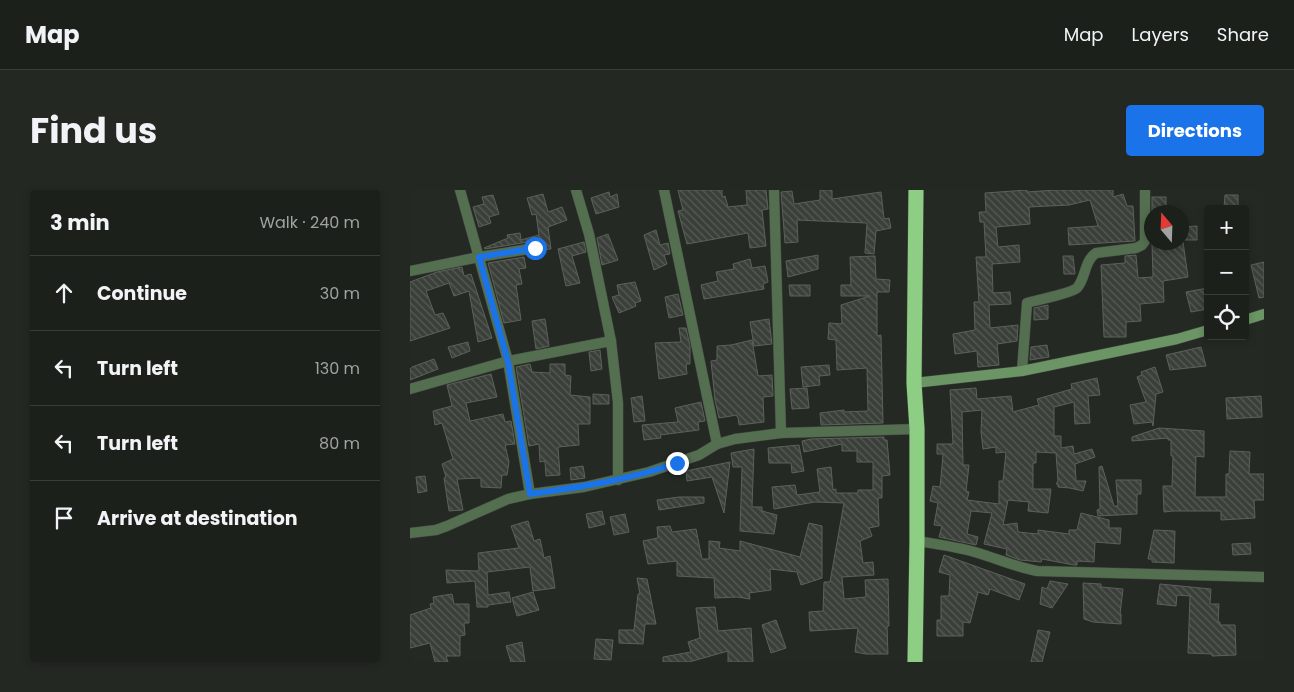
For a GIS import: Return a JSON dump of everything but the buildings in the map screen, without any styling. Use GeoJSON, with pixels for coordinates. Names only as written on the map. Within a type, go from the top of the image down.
{"type":"FeatureCollection","features":[{"type":"Feature","properties":{"kind":"highway"},"geometry":{"type":"LineString","coordinates":[[915,662],[917,541],[917,429],[914,383],[916,190]]}},
{"type":"Feature","properties":{"kind":"street"},"geometry":{"type":"LineString","coordinates":[[460,190],[508,362],[530,494]]}},
{"type":"Feature","properties":{"kind":"street"},"geometry":{"type":"LineString","coordinates":[[576,190],[589,234],[611,341],[618,402],[618,480]]}},
{"type":"Feature","properties":{"kind":"street"},"geometry":{"type":"LineString","coordinates":[[664,190],[717,444]]}},
{"type":"Feature","properties":{"kind":"street"},"geometry":{"type":"LineString","coordinates":[[774,190],[781,432]]}},
{"type":"Feature","properties":{"kind":"street"},"geometry":{"type":"LineString","coordinates":[[1022,371],[1027,304],[1041,298],[1076,289],[1080,284],[1091,256],[1096,253],[1142,246],[1145,241],[1145,190]]}},
{"type":"Feature","properties":{"kind":"street"},"geometry":{"type":"LineString","coordinates":[[410,271],[535,248]]}},
{"type":"Feature","properties":{"kind":"street"},"geometry":{"type":"LineString","coordinates":[[1249,319],[1264,314]]}},
{"type":"Feature","properties":{"kind":"street"},"geometry":{"type":"LineString","coordinates":[[914,383],[1022,371],[1177,339],[1204,331]]}},
{"type":"Feature","properties":{"kind":"street"},"geometry":{"type":"LineString","coordinates":[[410,389],[508,362],[611,341]]}},
{"type":"Feature","properties":{"kind":"street"},"geometry":{"type":"LineString","coordinates":[[410,533],[436,530],[508,499],[618,480],[649,472],[699,455],[717,444],[735,439],[781,432],[917,429]]}},
{"type":"Feature","properties":{"kind":"street"},"geometry":{"type":"LineString","coordinates":[[917,541],[965,549],[1015,566],[1037,571],[1264,577]]}},
{"type":"Feature","properties":{"kind":"route"},"geometry":{"type":"LineString","coordinates":[[535,248],[479,257],[508,362],[530,494],[618,480],[677,463]]}}]}
